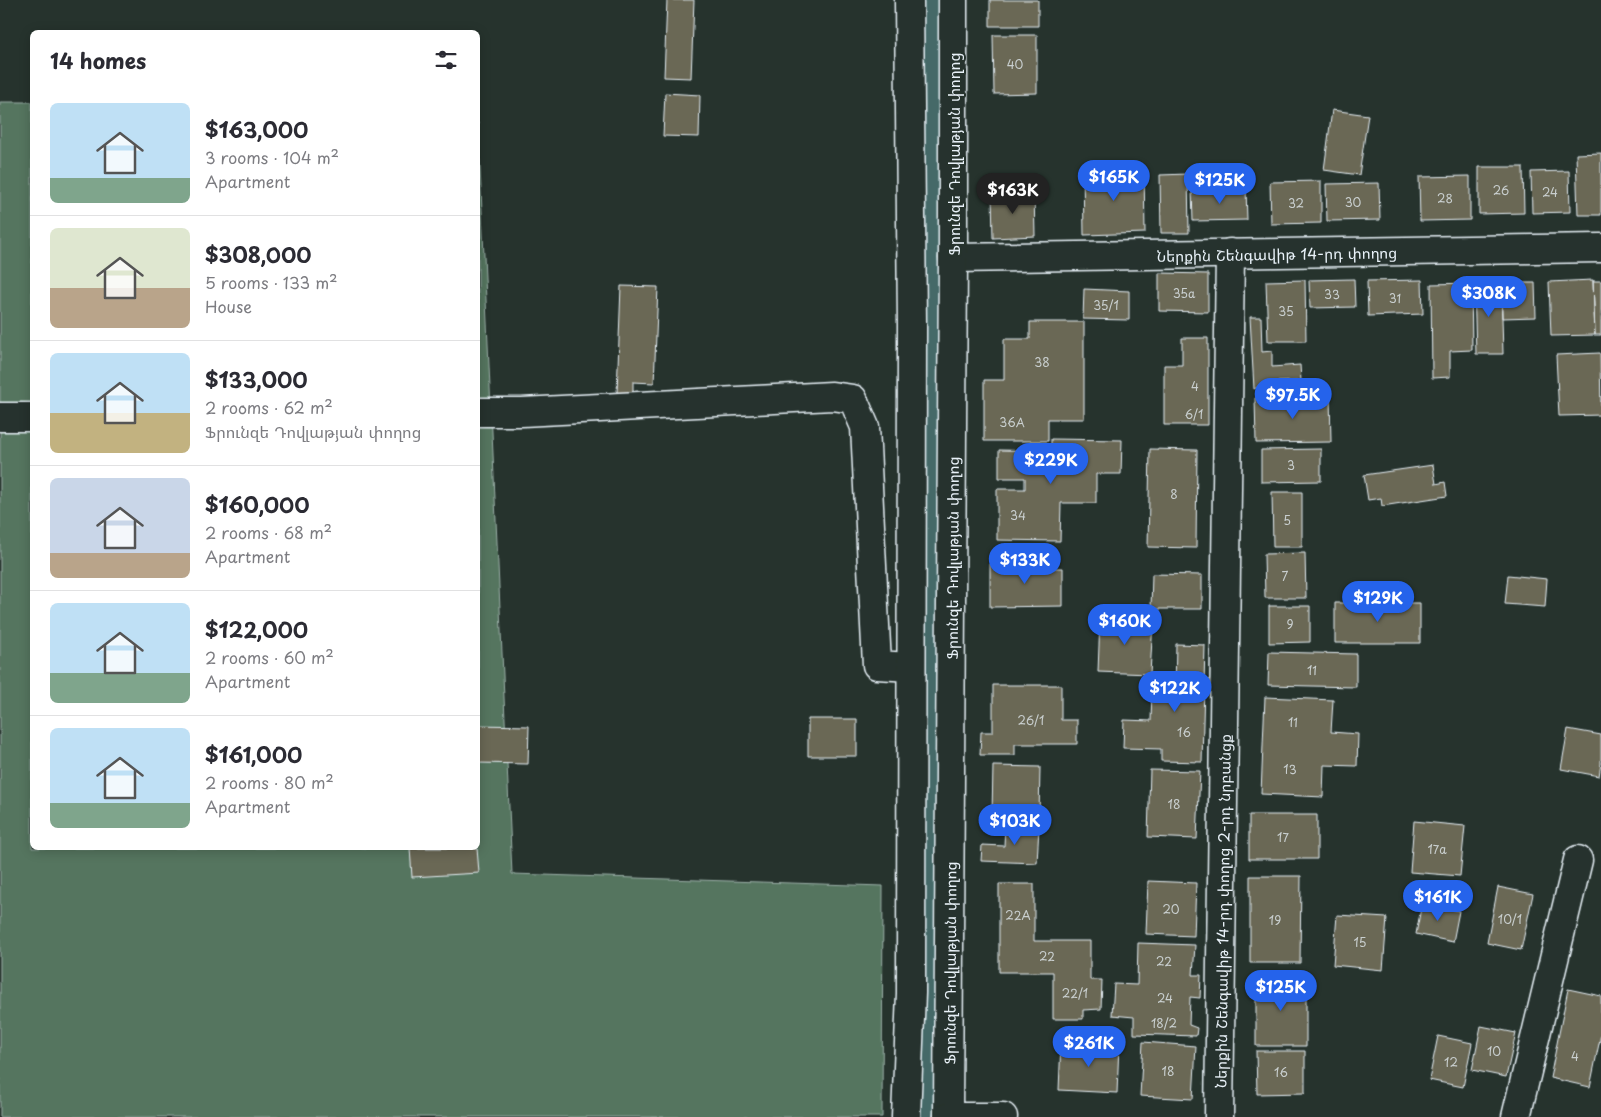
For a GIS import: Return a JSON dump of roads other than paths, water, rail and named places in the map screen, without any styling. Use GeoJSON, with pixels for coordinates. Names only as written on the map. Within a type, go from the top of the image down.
{"type":"FeatureCollection","features":[{"type":"Feature","properties":{"kind":"street"},"geometry":{"type":"LineString","coordinates":[[906,1117],[911,993],[912,326],[909,0]]}},
{"type":"Feature","properties":{"kind":"street","name":"Ֆրունզե Դովլաթյան փողոց"},"geometry":{"type":"LineString","coordinates":[[948,1117],[953,0]]}},
{"type":"Feature","properties":{"kind":"street","name":"Ներքին Շենգավիթ 14-րդ փողոց"},"geometry":{"type":"LineString","coordinates":[[953,258],[1601,248]]}},
{"type":"Feature","properties":{"kind":"street","name":"Ներքին Շենգավիթ 14-րդ փողոց 2-րդ նրբանցք"},"geometry":{"type":"LineString","coordinates":[[1218,1117],[1230,253]]}},
{"type":"Feature","properties":{"kind":"street"},"geometry":{"type":"LineString","coordinates":[[480,412],[522,412],[832,396],[853,399],[866,427],[878,665],[911,667]]}},
{"type":"Feature","properties":{"kind":"street"},"geometry":{"type":"LineString","coordinates":[[0,418],[30,417]]}},
{"type":"Feature","properties":{"kind":"street"},"geometry":{"type":"LineString","coordinates":[[1516,1117],[1578,860]]}},
{"type":"Feature","properties":{"kind":"street"},"geometry":{"type":"LineString","coordinates":[[948,1117],[1003,1117]]}},
{"type":"Feature","properties":{"kind":"waterway"},"geometry":{"type":"LineString","coordinates":[[925,1117],[930,0]]}}]}
